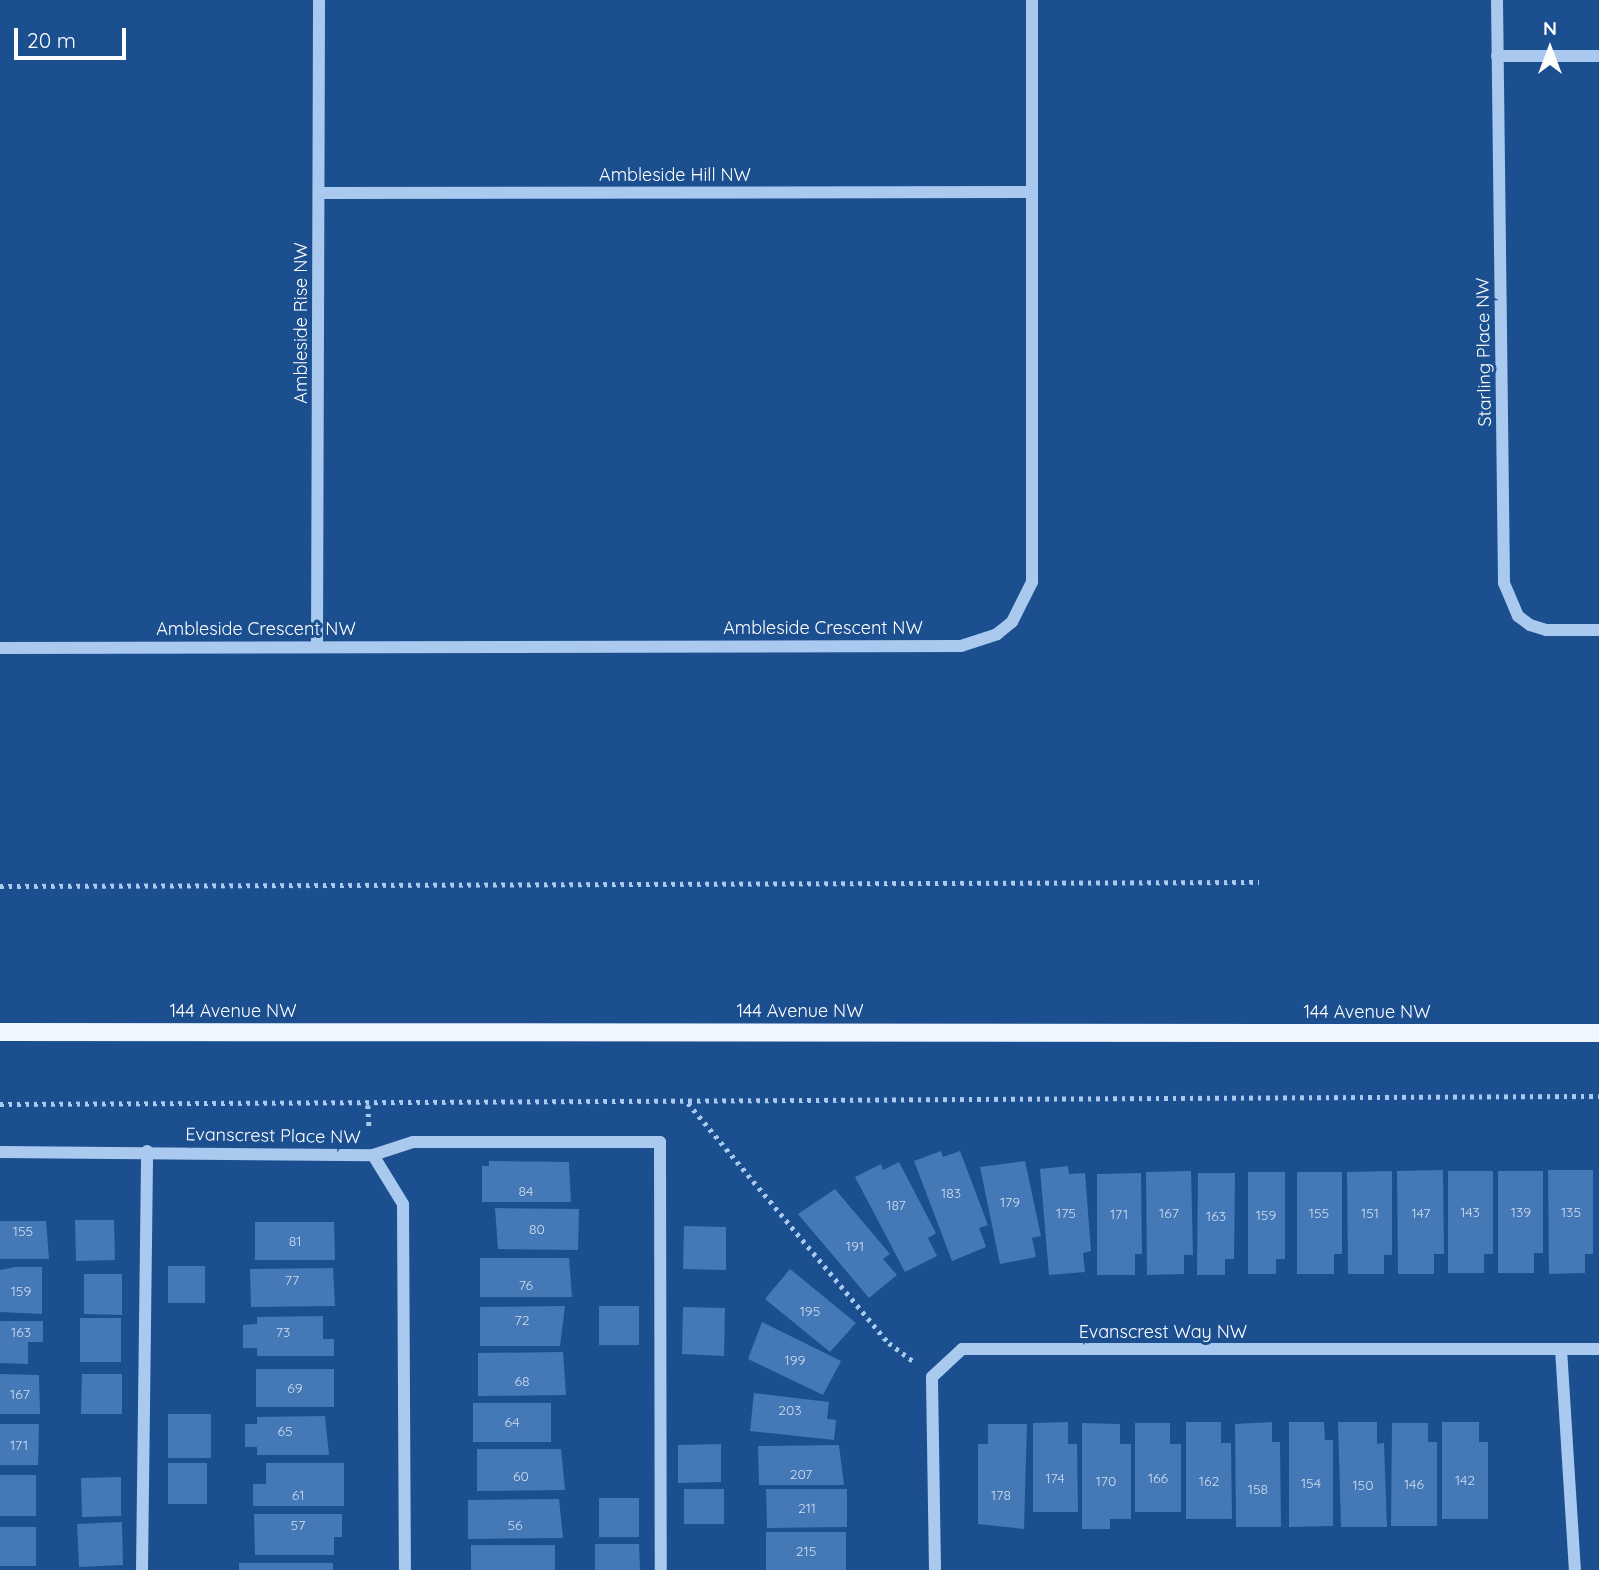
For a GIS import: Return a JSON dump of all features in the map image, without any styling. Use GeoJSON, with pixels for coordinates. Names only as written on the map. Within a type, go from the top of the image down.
{"type":"FeatureCollection","features":[{"type":"Feature","properties":{"kind":"main road","name":"144 Avenue NW"},"geometry":{"type":"LineString","coordinates":[[0,1032],[1599,1033]]}},
{"type":"Feature","properties":{"kind":"street","name":"Ambleside Rise NW"},"geometry":{"type":"LineString","coordinates":[[317,646],[319,0]]}},
{"type":"Feature","properties":{"kind":"street","name":"Ambleside Crescent NW"},"geometry":{"type":"LineString","coordinates":[[0,648],[961,646],[996,634],[1013,622],[1032,582],[1032,0]]}},
{"type":"Feature","properties":{"kind":"street","name":"Starling Place NW"},"geometry":{"type":"LineString","coordinates":[[1497,0],[1504,583],[1518,616],[1530,625],[1546,630],[1599,630]]}},
{"type":"Feature","properties":{"kind":"street"},"geometry":{"type":"LineString","coordinates":[[1497,56],[1599,56]]}},
{"type":"Feature","properties":{"kind":"street","name":"Ambleside Hill NW"},"geometry":{"type":"LineString","coordinates":[[319,193],[1031,192]]}},
{"type":"Feature","properties":{"kind":"street"},"geometry":{"type":"LineString","coordinates":[[373,1154],[413,1142],[660,1142],[661,1570]]}},
{"type":"Feature","properties":{"kind":"street","name":"Evanscrest Place NW"},"geometry":{"type":"LineString","coordinates":[[0,1152],[373,1154],[403,1204],[405,1570]]}},
{"type":"Feature","properties":{"kind":"street"},"geometry":{"type":"LineString","coordinates":[[142,1570],[147,1152]]}},
{"type":"Feature","properties":{"kind":"street","name":"Evanscrest Way NW"},"geometry":{"type":"LineString","coordinates":[[932,1377],[962,1349],[1599,1349]]}},
{"type":"Feature","properties":{"kind":"street"},"geometry":{"type":"LineString","coordinates":[[1561,1349],[1575,1570]]}},
{"type":"Feature","properties":{"kind":"street"},"geometry":{"type":"LineString","coordinates":[[932,1377],[935,1570]]}},
{"type":"Feature","properties":{"kind":"path"},"geometry":{"type":"LineString","coordinates":[[0,886],[1259,882]]}},
{"type":"Feature","properties":{"kind":"path"},"geometry":{"type":"LineString","coordinates":[[0,1104],[369,1105],[1599,1096]]}},
{"type":"Feature","properties":{"kind":"path"},"geometry":{"type":"LineString","coordinates":[[687,1102],[889,1343],[932,1377]]}},
{"type":"Feature","properties":{"kind":"path"},"geometry":{"type":"LineString","coordinates":[[369,1105],[369,1127]]}},
{"type":"Feature","properties":{"kind":"building"},"geometry":{"type":"Polygon","coordinates":[[[941,1151],[943,1157],[960,1151],[988,1225],[979,1228],[986,1247],[952,1261],[914,1161],[941,1151]]]}},
{"type":"Feature","properties":{"kind":"building"},"geometry":{"type":"Polygon","coordinates":[[[489,1161],[569,1162],[571,1202],[482,1202],[482,1166],[489,1166],[489,1161]]]}},
{"type":"Feature","properties":{"kind":"building"},"geometry":{"type":"Polygon","coordinates":[[[1025,1161],[1041,1236],[1032,1238],[1036,1257],[1000,1264],[980,1167],[1025,1161]]]}},
{"type":"Feature","properties":{"kind":"building"},"geometry":{"type":"Polygon","coordinates":[[[899,1162],[936,1233],[928,1238],[937,1256],[905,1272],[855,1177],[881,1164],[883,1170],[899,1162]]]}},
{"type":"Feature","properties":{"kind":"building"},"geometry":{"type":"Polygon","coordinates":[[[1068,1166],[1069,1174],[1085,1173],[1091,1251],[1083,1253],[1085,1272],[1049,1275],[1040,1169],[1068,1166]]]}},
{"type":"Feature","properties":{"kind":"building"},"geometry":{"type":"Polygon","coordinates":[[[1443,1170],[1444,1254],[1434,1254],[1434,1274],[1398,1274],[1397,1171],[1443,1170]]]}},
{"type":"Feature","properties":{"kind":"building"},"geometry":{"type":"Polygon","coordinates":[[[1548,1170],[1593,1170],[1593,1254],[1585,1254],[1585,1273],[1549,1274],[1548,1170]]]}},
{"type":"Feature","properties":{"kind":"building"},"geometry":{"type":"Polygon","coordinates":[[[1191,1171],[1193,1255],[1184,1255],[1184,1274],[1147,1275],[1146,1172],[1191,1171]]]}},
{"type":"Feature","properties":{"kind":"building"},"geometry":{"type":"Polygon","coordinates":[[[1392,1171],[1392,1255],[1384,1255],[1384,1274],[1348,1274],[1347,1172],[1392,1171]]]}},
{"type":"Feature","properties":{"kind":"building"},"geometry":{"type":"Polygon","coordinates":[[[1448,1171],[1493,1171],[1493,1254],[1484,1254],[1484,1273],[1448,1273],[1448,1171]]]}},
{"type":"Feature","properties":{"kind":"building"},"geometry":{"type":"Polygon","coordinates":[[[1498,1171],[1543,1171],[1543,1253],[1534,1253],[1534,1273],[1498,1273],[1498,1171]]]}},
{"type":"Feature","properties":{"kind":"building"},"geometry":{"type":"Polygon","coordinates":[[[1248,1172],[1285,1172],[1285,1259],[1276,1259],[1276,1274],[1248,1274],[1248,1172]]]}},
{"type":"Feature","properties":{"kind":"building"},"geometry":{"type":"Polygon","coordinates":[[[1297,1172],[1342,1172],[1342,1254],[1334,1254],[1334,1274],[1297,1274],[1297,1172]]]}},
{"type":"Feature","properties":{"kind":"building"},"geometry":{"type":"Polygon","coordinates":[[[1141,1173],[1142,1254],[1135,1254],[1135,1275],[1097,1275],[1097,1174],[1141,1173]]]}},
{"type":"Feature","properties":{"kind":"building"},"geometry":{"type":"Polygon","coordinates":[[[1198,1173],[1235,1173],[1234,1259],[1225,1259],[1225,1275],[1197,1275],[1198,1173]]]}},
{"type":"Feature","properties":{"kind":"building"},"geometry":{"type":"Polygon","coordinates":[[[835,1189],[890,1254],[883,1259],[897,1275],[869,1298],[798,1214],[835,1189]]]}},
{"type":"Feature","properties":{"kind":"building"},"geometry":{"type":"Polygon","coordinates":[[[495,1208],[579,1209],[578,1250],[498,1249],[495,1208]]]}},
{"type":"Feature","properties":{"kind":"building"},"geometry":{"type":"Polygon","coordinates":[[[75,1220],[114,1220],[115,1260],[76,1261],[75,1220]]]}},
{"type":"Feature","properties":{"kind":"building"},"geometry":{"type":"Polygon","coordinates":[[[0,1221],[46,1221],[49,1259],[0,1259],[0,1221]]]}},
{"type":"Feature","properties":{"kind":"building"},"geometry":{"type":"Polygon","coordinates":[[[255,1222],[334,1222],[335,1260],[255,1260],[255,1222]]]}},
{"type":"Feature","properties":{"kind":"building"},"geometry":{"type":"Polygon","coordinates":[[[684,1226],[726,1227],[726,1270],[683,1269],[684,1226]]]}},
{"type":"Feature","properties":{"kind":"building"},"geometry":{"type":"Polygon","coordinates":[[[480,1258],[569,1258],[572,1297],[480,1297],[480,1258]]]}},
{"type":"Feature","properties":{"kind":"building"},"geometry":{"type":"Polygon","coordinates":[[[168,1266],[205,1266],[205,1303],[168,1303],[168,1266]]]}},
{"type":"Feature","properties":{"kind":"building"},"geometry":{"type":"Polygon","coordinates":[[[42,1267],[42,1314],[0,1312],[0,1270],[42,1267]]]}},
{"type":"Feature","properties":{"kind":"building"},"geometry":{"type":"Polygon","coordinates":[[[333,1268],[335,1306],[251,1307],[250,1269],[333,1268]]]}},
{"type":"Feature","properties":{"kind":"building"},"geometry":{"type":"Polygon","coordinates":[[[790,1269],[856,1323],[830,1352],[765,1299],[790,1269]]]}},
{"type":"Feature","properties":{"kind":"building"},"geometry":{"type":"Polygon","coordinates":[[[84,1274],[122,1274],[122,1315],[84,1314],[84,1274]]]}},
{"type":"Feature","properties":{"kind":"building"},"geometry":{"type":"Polygon","coordinates":[[[565,1306],[560,1346],[480,1346],[480,1307],[565,1306]]]}},
{"type":"Feature","properties":{"kind":"building"},"geometry":{"type":"Polygon","coordinates":[[[599,1306],[639,1306],[639,1345],[599,1345],[599,1306]]]}},
{"type":"Feature","properties":{"kind":"building"},"geometry":{"type":"Polygon","coordinates":[[[683,1307],[725,1308],[724,1356],[682,1354],[683,1307]]]}},
{"type":"Feature","properties":{"kind":"building"},"geometry":{"type":"Polygon","coordinates":[[[323,1316],[323,1339],[334,1339],[334,1356],[257,1356],[257,1348],[243,1348],[243,1325],[257,1324],[257,1317],[323,1316]]]}},
{"type":"Feature","properties":{"kind":"building"},"geometry":{"type":"Polygon","coordinates":[[[80,1318],[121,1318],[121,1362],[80,1362],[80,1318]]]}},
{"type":"Feature","properties":{"kind":"building"},"geometry":{"type":"Polygon","coordinates":[[[0,1321],[43,1321],[43,1342],[28,1342],[28,1364],[0,1363],[0,1321]]]}},
{"type":"Feature","properties":{"kind":"building"},"geometry":{"type":"Polygon","coordinates":[[[762,1322],[841,1361],[823,1395],[748,1359],[762,1322]]]}},
{"type":"Feature","properties":{"kind":"building"},"geometry":{"type":"Polygon","coordinates":[[[563,1352],[566,1395],[478,1396],[478,1353],[563,1352]]]}},
{"type":"Feature","properties":{"kind":"building"},"geometry":{"type":"Polygon","coordinates":[[[256,1369],[334,1369],[334,1407],[256,1407],[256,1369]]]}},
{"type":"Feature","properties":{"kind":"building"},"geometry":{"type":"Polygon","coordinates":[[[0,1374],[39,1375],[40,1414],[0,1414],[0,1374]]]}},
{"type":"Feature","properties":{"kind":"building"},"geometry":{"type":"Polygon","coordinates":[[[82,1374],[122,1374],[122,1414],[81,1414],[82,1374]]]}},
{"type":"Feature","properties":{"kind":"building"},"geometry":{"type":"Polygon","coordinates":[[[754,1393],[829,1402],[827,1419],[836,1420],[834,1440],[750,1431],[754,1393]]]}},
{"type":"Feature","properties":{"kind":"building"},"geometry":{"type":"Polygon","coordinates":[[[473,1403],[551,1403],[551,1442],[473,1442],[473,1403]]]}},
{"type":"Feature","properties":{"kind":"building"},"geometry":{"type":"Polygon","coordinates":[[[168,1414],[211,1414],[211,1458],[168,1458],[168,1414]]]}},
{"type":"Feature","properties":{"kind":"building"},"geometry":{"type":"Polygon","coordinates":[[[325,1416],[329,1455],[257,1455],[257,1447],[245,1447],[245,1424],[257,1424],[257,1417],[325,1416]]]}},
{"type":"Feature","properties":{"kind":"building"},"geometry":{"type":"Polygon","coordinates":[[[1068,1422],[1068,1444],[1077,1444],[1078,1512],[1033,1512],[1033,1423],[1068,1422]]]}},
{"type":"Feature","properties":{"kind":"building"},"geometry":{"type":"Polygon","coordinates":[[[1186,1422],[1221,1422],[1221,1443],[1231,1443],[1232,1519],[1186,1519],[1186,1422]]]}},
{"type":"Feature","properties":{"kind":"building"},"geometry":{"type":"Polygon","coordinates":[[[1272,1422],[1272,1442],[1280,1442],[1281,1527],[1236,1527],[1235,1424],[1272,1422]]]}},
{"type":"Feature","properties":{"kind":"building"},"geometry":{"type":"Polygon","coordinates":[[[1289,1422],[1324,1422],[1325,1440],[1333,1440],[1333,1526],[1289,1527],[1289,1422]]]}},
{"type":"Feature","properties":{"kind":"building"},"geometry":{"type":"Polygon","coordinates":[[[1338,1422],[1377,1422],[1377,1444],[1384,1443],[1387,1527],[1341,1527],[1338,1422]]]}},
{"type":"Feature","properties":{"kind":"building"},"geometry":{"type":"Polygon","coordinates":[[[1442,1422],[1479,1422],[1479,1442],[1488,1442],[1488,1519],[1442,1519],[1442,1422]]]}},
{"type":"Feature","properties":{"kind":"building"},"geometry":{"type":"Polygon","coordinates":[[[1082,1423],[1120,1424],[1120,1444],[1131,1444],[1131,1519],[1110,1519],[1110,1529],[1082,1529],[1082,1423]]]}},
{"type":"Feature","properties":{"kind":"building"},"geometry":{"type":"Polygon","coordinates":[[[1135,1423],[1170,1423],[1170,1444],[1181,1444],[1181,1512],[1135,1512],[1135,1423]]]}},
{"type":"Feature","properties":{"kind":"building"},"geometry":{"type":"Polygon","coordinates":[[[1392,1423],[1428,1423],[1428,1442],[1437,1442],[1437,1526],[1391,1526],[1392,1423]]]}},
{"type":"Feature","properties":{"kind":"building"},"geometry":{"type":"Polygon","coordinates":[[[0,1424],[39,1424],[38,1465],[0,1465],[0,1424]]]}},
{"type":"Feature","properties":{"kind":"building"},"geometry":{"type":"Polygon","coordinates":[[[988,1424],[1027,1424],[1024,1529],[978,1524],[978,1444],[988,1444],[988,1424]]]}},
{"type":"Feature","properties":{"kind":"building"},"geometry":{"type":"Polygon","coordinates":[[[721,1444],[721,1482],[678,1483],[678,1445],[721,1444]]]}},
{"type":"Feature","properties":{"kind":"building"},"geometry":{"type":"Polygon","coordinates":[[[839,1445],[844,1485],[759,1485],[758,1446],[839,1445]]]}},
{"type":"Feature","properties":{"kind":"building"},"geometry":{"type":"Polygon","coordinates":[[[477,1449],[561,1449],[565,1490],[477,1491],[477,1449]]]}},
{"type":"Feature","properties":{"kind":"building"},"geometry":{"type":"Polygon","coordinates":[[[168,1463],[207,1463],[207,1504],[168,1504],[168,1463]]]}},
{"type":"Feature","properties":{"kind":"building"},"geometry":{"type":"Polygon","coordinates":[[[266,1463],[344,1463],[344,1506],[253,1506],[253,1484],[266,1484],[266,1463]]]}},
{"type":"Feature","properties":{"kind":"building"},"geometry":{"type":"Polygon","coordinates":[[[0,1475],[36,1475],[36,1516],[0,1516],[0,1475]]]}},
{"type":"Feature","properties":{"kind":"building"},"geometry":{"type":"Polygon","coordinates":[[[121,1477],[121,1516],[82,1517],[81,1478],[121,1477]]]}},
{"type":"Feature","properties":{"kind":"building"},"geometry":{"type":"Polygon","coordinates":[[[684,1489],[724,1489],[724,1524],[684,1524],[684,1489]]]}},
{"type":"Feature","properties":{"kind":"building"},"geometry":{"type":"Polygon","coordinates":[[[766,1489],[847,1489],[847,1527],[767,1528],[766,1489]]]}},
{"type":"Feature","properties":{"kind":"building"},"geometry":{"type":"Polygon","coordinates":[[[599,1498],[639,1498],[639,1537],[599,1537],[599,1498]]]}},
{"type":"Feature","properties":{"kind":"building"},"geometry":{"type":"Polygon","coordinates":[[[559,1499],[563,1538],[468,1539],[468,1500],[559,1499]]]}},
{"type":"Feature","properties":{"kind":"building"},"geometry":{"type":"Polygon","coordinates":[[[254,1514],[342,1514],[342,1537],[334,1537],[334,1555],[255,1555],[254,1514]]]}},
{"type":"Feature","properties":{"kind":"building"},"geometry":{"type":"Polygon","coordinates":[[[122,1522],[123,1565],[79,1567],[77,1524],[122,1522]]]}},
{"type":"Feature","properties":{"kind":"building"},"geometry":{"type":"Polygon","coordinates":[[[0,1527],[36,1527],[36,1566],[0,1566],[0,1527]]]}},
{"type":"Feature","properties":{"kind":"building"},"geometry":{"type":"Polygon","coordinates":[[[766,1532],[846,1532],[846,1570],[766,1570],[766,1532]]]}},
{"type":"Feature","properties":{"kind":"building"},"geometry":{"type":"Polygon","coordinates":[[[595,1544],[639,1544],[640,1570],[595,1570],[595,1544]]]}},
{"type":"Feature","properties":{"kind":"building"},"geometry":{"type":"Polygon","coordinates":[[[471,1545],[555,1545],[555,1570],[471,1570],[471,1545]]]}},
{"type":"Feature","properties":{"kind":"building"},"geometry":{"type":"Polygon","coordinates":[[[239,1563],[333,1563],[333,1570],[239,1570],[239,1563]]]}}]}
